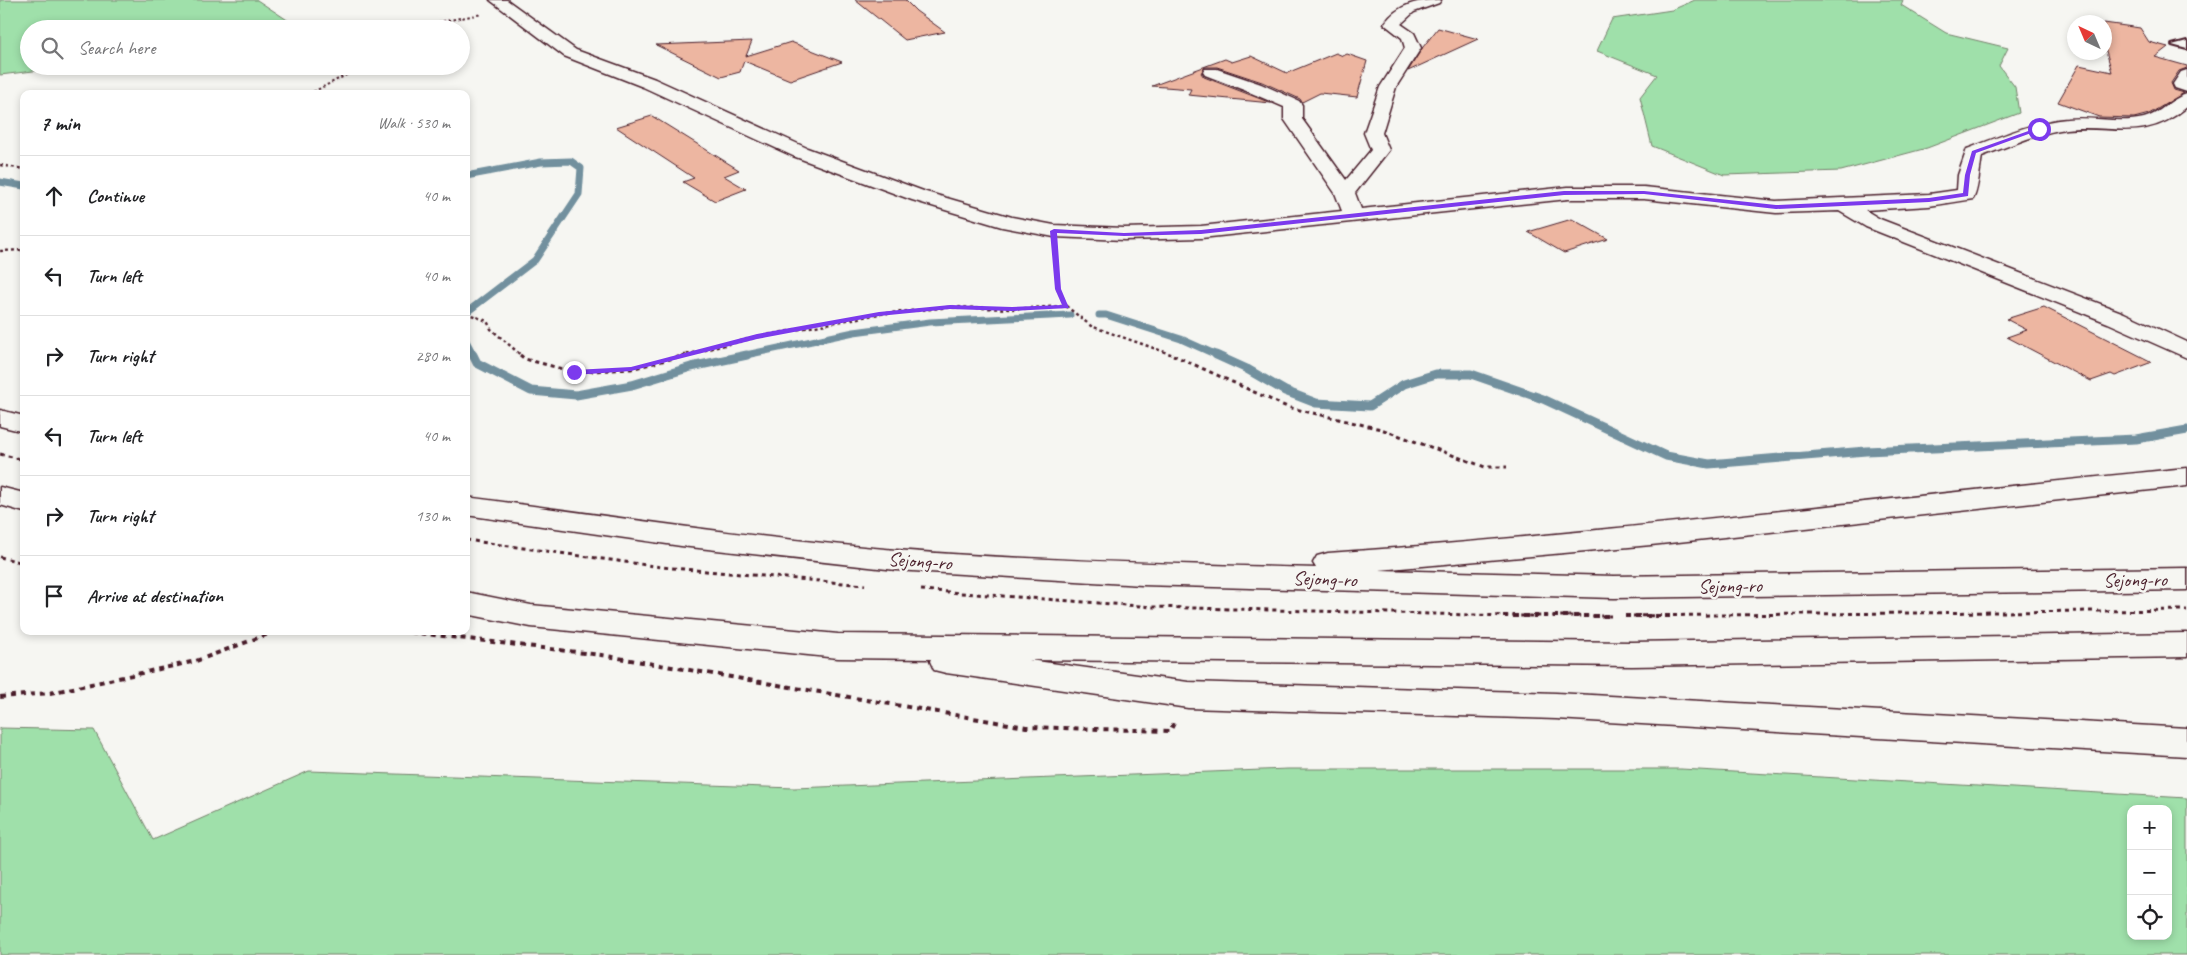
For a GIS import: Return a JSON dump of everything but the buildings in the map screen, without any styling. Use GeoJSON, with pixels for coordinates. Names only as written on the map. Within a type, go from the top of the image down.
{"type":"FeatureCollection","features":[{"type":"Feature","properties":{"kind":"main road"},"geometry":{"type":"LineString","coordinates":[[1345,193],[1380,150],[1373,133],[1388,87],[1413,48],[1409,36],[1391,24],[1409,9],[1434,0]]}},
{"type":"Feature","properties":{"kind":"main road"},"geometry":{"type":"LineString","coordinates":[[506,5],[545,36],[570,52],[648,82],[800,152],[919,196],[1010,223],[1054,231],[1124,234],[1201,232],[1564,193],[1644,193],[1776,207],[1929,200],[1966,195],[1968,175],[1974,152],[2039,129],[2068,124],[2124,125],[2148,123],[2160,118],[2187,99]]}},
{"type":"Feature","properties":{"kind":"main road"},"geometry":{"type":"LineString","coordinates":[[1211,72],[1255,88],[1293,106],[1293,119],[1345,193],[1353,216]]}},
{"type":"Feature","properties":{"kind":"main road"},"geometry":{"type":"LineString","coordinates":[[2187,75],[2180,84],[2187,87]]}},
{"type":"Feature","properties":{"kind":"main road"},"geometry":{"type":"LineString","coordinates":[[1843,205],[1873,223],[2116,318],[2187,351]]}},
{"type":"Feature","properties":{"kind":"main road"},"geometry":{"type":"LineString","coordinates":[[0,418],[20,423]]}},
{"type":"Feature","properties":{"kind":"main road"},"geometry":{"type":"LineString","coordinates":[[1142,574],[1363,561],[1669,534],[2089,486],[2187,477]]}},
{"type":"Feature","properties":{"kind":"main road"},"geometry":{"type":"LineString","coordinates":[[0,496],[20,501]]}},
{"type":"Feature","properties":{"kind":"main road","name":"Sejong-ro"},"geometry":{"type":"LineString","coordinates":[[470,507],[681,536],[896,560],[1142,574],[1614,587],[2187,580]]}},
{"type":"Feature","properties":{"kind":"main road"},"geometry":{"type":"LineString","coordinates":[[470,603],[531,616],[838,646],[1188,696],[1556,706],[2187,742]]}},
{"type":"Feature","properties":{"kind":"main road"},"geometry":{"type":"LineString","coordinates":[[838,646],[1632,654],[2187,645]]}},
{"type":"Feature","properties":{"kind":"path"},"geometry":{"type":"LineString","coordinates":[[447,20],[506,5]]}},
{"type":"Feature","properties":{"kind":"path"},"geometry":{"type":"LineString","coordinates":[[317,90],[346,75]]}},
{"type":"Feature","properties":{"kind":"path"},"geometry":{"type":"LineString","coordinates":[[0,165],[20,168]]}},
{"type":"Feature","properties":{"kind":"path"},"geometry":{"type":"LineString","coordinates":[[1054,231],[1058,289],[1066,306],[1091,326],[1160,349],[1287,407],[1380,429],[1486,467],[1506,466]]}},
{"type":"Feature","properties":{"kind":"path"},"geometry":{"type":"LineString","coordinates":[[0,251],[20,250]]}},
{"type":"Feature","properties":{"kind":"path"},"geometry":{"type":"LineString","coordinates":[[470,314],[487,321],[491,329],[524,359],[574,372],[631,369],[757,336],[879,314],[950,307],[1012,309],[1066,306]]}},
{"type":"Feature","properties":{"kind":"path"},"geometry":{"type":"LineString","coordinates":[[0,454],[20,459]]}},
{"type":"Feature","properties":{"kind":"path"},"geometry":{"type":"LineString","coordinates":[[0,557],[20,562]]}},
{"type":"Feature","properties":{"kind":"path"},"geometry":{"type":"LineString","coordinates":[[0,697],[50,693],[196,661],[265,635]]}},
{"type":"Feature","properties":{"kind":"path"},"geometry":{"type":"LineString","coordinates":[[434,635],[601,655],[1026,727],[1170,732],[1188,696]]}},
{"type":"Feature","properties":{"kind":"green space"},"geometry":{"type":"Polygon","coordinates":[[[0,0],[257,0],[287,20],[20,20],[20,73],[0,75],[0,0]]]}},
{"type":"Feature","properties":{"kind":"green space"},"geometry":{"type":"Polygon","coordinates":[[[1695,0],[1903,0],[1901,5],[1946,33],[2008,48],[1999,66],[2015,87],[2019,113],[1927,148],[1841,171],[1724,175],[1652,146],[1640,97],[1657,75],[1597,51],[1612,19],[1672,10],[1695,0]]]}},
{"type":"Feature","properties":{"kind":"green space"},"geometry":{"type":"Polygon","coordinates":[[[0,728],[94,730],[153,840],[309,771],[794,788],[1288,769],[1681,769],[2187,798],[2187,955],[0,955],[0,728]]]}},
{"type":"Feature","properties":{"kind":"waterway"},"geometry":{"type":"LineString","coordinates":[[470,175],[541,162],[571,161],[581,168],[579,194],[535,260],[470,310]]}},
{"type":"Feature","properties":{"kind":"waterway"},"geometry":{"type":"LineString","coordinates":[[0,182],[20,185]]}},
{"type":"Feature","properties":{"kind":"waterway"},"geometry":{"type":"LineString","coordinates":[[741,356],[854,332],[930,322],[1070,315]]}},
{"type":"Feature","properties":{"kind":"waterway"},"geometry":{"type":"LineString","coordinates":[[1099,315],[1106,315],[1181,339],[1219,356]]}},
{"type":"Feature","properties":{"kind":"waterway"},"geometry":{"type":"LineString","coordinates":[[470,348],[474,356]]}},
{"type":"Feature","properties":{"kind":"waterway"},"geometry":{"type":"LineString","coordinates":[[473,355],[477,363],[531,391],[576,395],[632,385],[691,367],[747,355]]}},
{"type":"Feature","properties":{"kind":"waterway"},"geometry":{"type":"LineString","coordinates":[[1216,355],[1247,369],[1285,391],[1316,403],[1370,406],[1404,384],[1436,374],[1471,374],[1543,399],[1666,456],[1709,464],[1866,451],[2136,439],[2187,430]]}},
{"type":"Feature","properties":{"kind":"route"},"geometry":{"type":"LineString","coordinates":[[574,372],[631,369],[757,336],[879,314],[950,307],[1012,309],[1066,306],[1058,289],[1054,231],[1124,234],[1201,232],[1564,193],[1644,193],[1776,207],[1929,200],[1966,195],[1968,175],[1974,152],[2039,129]]}}]}
